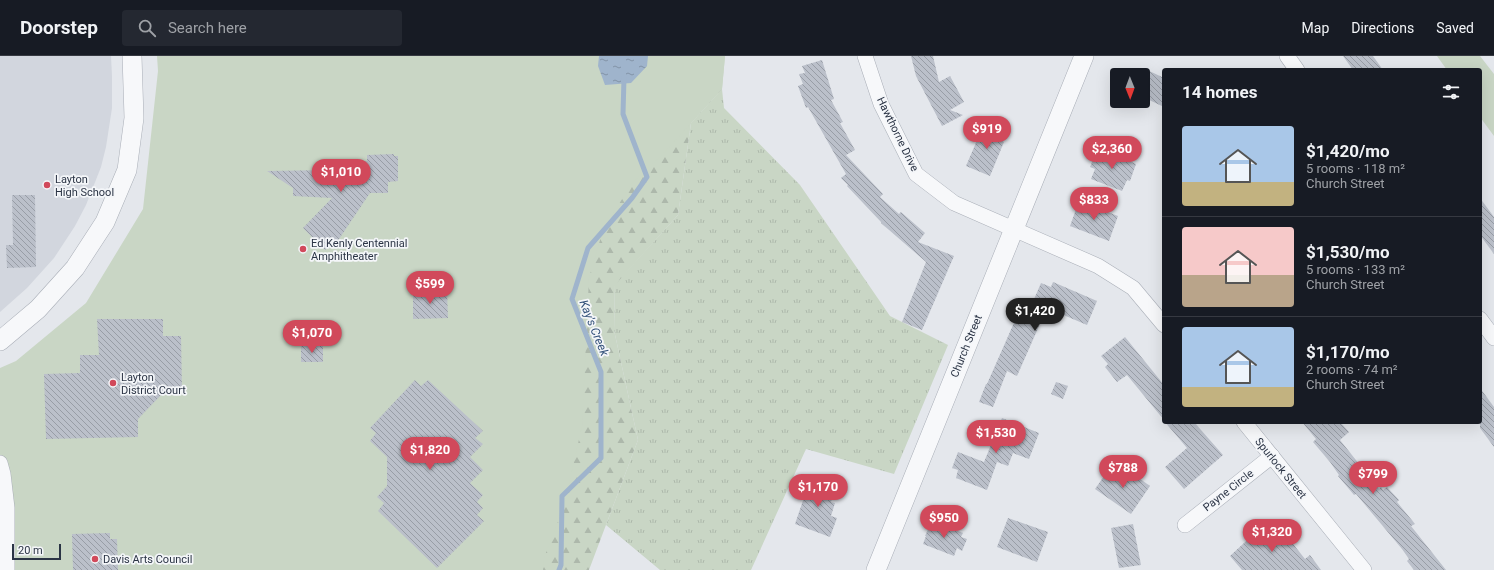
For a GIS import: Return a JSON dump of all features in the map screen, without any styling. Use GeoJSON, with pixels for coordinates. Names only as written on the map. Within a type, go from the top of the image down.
{"type":"FeatureCollection","features":[{"type":"Feature","properties":{"kind":"street"},"geometry":{"type":"LineString","coordinates":[[0,341],[38,309],[74,268],[105,222],[127,170],[134,118],[132,56]]}},
{"type":"Feature","properties":{"kind":"street","name":"Hawthorne Drive"},"geometry":{"type":"LineString","coordinates":[[865,56],[881,104],[916,174],[954,203],[1014,230]]}},
{"type":"Feature","properties":{"kind":"street","name":"Church Street"},"geometry":{"type":"LineString","coordinates":[[876,570],[1084,56]]}},
{"type":"Feature","properties":{"kind":"street"},"geometry":{"type":"LineString","coordinates":[[1287,56],[1296,68]]}},
{"type":"Feature","properties":{"kind":"street"},"geometry":{"type":"LineString","coordinates":[[1014,230],[1098,266],[1133,288],[1162,323]]}},
{"type":"Feature","properties":{"kind":"street"},"geometry":{"type":"LineString","coordinates":[[1482,322],[1494,338]]}},
{"type":"Feature","properties":{"kind":"street","name":"Spurlock Street"},"geometry":{"type":"LineString","coordinates":[[1246,424],[1364,570]]}},
{"type":"Feature","properties":{"kind":"street","name":"Payne Circle"},"geometry":{"type":"LineString","coordinates":[[1185,525],[1272,456]]}},
{"type":"Feature","properties":{"kind":"street"},"geometry":{"type":"LineString","coordinates":[[0,463],[3,474],[7,508],[7,570]]}},
{"type":"Feature","properties":{"kind":"shaded area","name":"Layton High School"},"geometry":{"type":"Polygon","coordinates":[[[0,56],[111,56],[112,108],[106,147],[101,167],[86,205],[75,226],[54,258],[27,288],[0,312],[0,56]]]}},
{"type":"Feature","properties":{"kind":"green space"},"geometry":{"type":"Polygon","coordinates":[[[157,56],[725,56],[722,89],[661,156],[632,183],[603,230],[589,278],[582,426],[564,506],[544,558],[543,570],[0,570],[0,368],[16,361],[86,303],[143,209],[158,71],[157,56]]]}},
{"type":"Feature","properties":{"kind":"green space"},"geometry":{"type":"Polygon","coordinates":[[[725,56],[722,89],[691,123],[678,215],[615,285],[614,330],[638,440],[589,570],[538,570],[568,233],[725,56]]]}},
{"type":"Feature","properties":{"kind":"green space"},"geometry":{"type":"Polygon","coordinates":[[[1437,56],[1480,56],[1494,74],[1494,136],[1482,120],[1482,68],[1446,68],[1437,56]]]}},
{"type":"Feature","properties":{"kind":"green space"},"geometry":{"type":"Polygon","coordinates":[[[722,89],[724,108],[800,185],[890,316],[948,345],[894,474],[806,449],[751,570],[660,570],[606,525],[638,440],[614,330],[615,284],[678,215],[691,123],[722,89]]]}},
{"type":"Feature","properties":{"kind":"water"},"geometry":{"type":"Polygon","coordinates":[[[599,56],[648,56],[647,66],[631,83],[605,85],[598,66],[599,56]]]}},
{"type":"Feature","properties":{"kind":"building"},"geometry":{"type":"Polygon","coordinates":[[[911,56],[933,56],[939,82],[950,76],[964,102],[950,110],[963,115],[942,126],[916,76],[911,56]]]}},
{"type":"Feature","properties":{"kind":"building"},"geometry":{"type":"Polygon","coordinates":[[[1343,56],[1373,56],[1382,68],[1352,68],[1343,56]]]}},
{"type":"Feature","properties":{"kind":"building"},"geometry":{"type":"Polygon","coordinates":[[[822,60],[834,99],[831,100],[843,122],[840,123],[855,150],[846,155],[883,194],[880,197],[899,214],[901,212],[925,233],[918,242],[954,256],[922,330],[902,322],[926,262],[881,223],[847,186],[848,185],[841,178],[846,174],[808,107],[806,108],[798,86],[803,84],[799,74],[805,73],[802,66],[822,60]]]}},
{"type":"Feature","properties":{"kind":"building"},"geometry":{"type":"Polygon","coordinates":[[[1150,71],[1162,77],[1162,106],[1150,100],[1150,71]]]}},
{"type":"Feature","properties":{"kind":"building"},"geometry":{"type":"Polygon","coordinates":[[[984,124],[1006,133],[1004,142],[990,176],[966,166],[984,124]]]}},
{"type":"Feature","properties":{"kind":"building"},"geometry":{"type":"Polygon","coordinates":[[[1103,150],[1136,164],[1130,181],[1127,180],[1122,191],[1091,179],[1095,169],[1090,167],[1096,153],[1101,155],[1103,150]]]}},
{"type":"Feature","properties":{"kind":"building"},"geometry":{"type":"Polygon","coordinates":[[[394,154],[394,156],[398,156],[398,181],[388,182],[388,193],[370,193],[335,245],[332,242],[325,250],[303,228],[332,198],[293,196],[293,188],[267,171],[328,170],[329,176],[356,175],[355,161],[367,161],[367,155],[394,154]]]}},
{"type":"Feature","properties":{"kind":"building"},"geometry":{"type":"Polygon","coordinates":[[[12,195],[35,195],[36,267],[7,268],[6,245],[13,245],[12,195]]]}},
{"type":"Feature","properties":{"kind":"building"},"geometry":{"type":"Polygon","coordinates":[[[1079,201],[1118,216],[1109,241],[1070,226],[1079,201]]]}},
{"type":"Feature","properties":{"kind":"building"},"geometry":{"type":"Polygon","coordinates":[[[1482,201],[1494,217],[1494,254],[1482,238],[1482,201]]]}},
{"type":"Feature","properties":{"kind":"building"},"geometry":{"type":"Polygon","coordinates":[[[1053,282],[1097,301],[1087,325],[1047,308],[1017,376],[1007,371],[993,407],[979,402],[1017,316],[1025,320],[1041,283],[1051,287],[1053,282]]]}},
{"type":"Feature","properties":{"kind":"building"},"geometry":{"type":"Polygon","coordinates":[[[447,290],[448,318],[413,319],[413,291],[447,290]]]}},
{"type":"Feature","properties":{"kind":"building","name":"Layton District Court"},"geometry":{"type":"Polygon","coordinates":[[[97,319],[163,319],[163,336],[181,336],[182,391],[164,392],[138,419],[138,437],[46,439],[44,374],[80,373],[80,355],[99,355],[97,319]]]}},
{"type":"Feature","properties":{"kind":"building"},"geometry":{"type":"Polygon","coordinates":[[[1125,337],[1162,383],[1162,418],[1127,375],[1117,382],[1105,367],[1108,364],[1101,356],[1125,337]]]}},
{"type":"Feature","properties":{"kind":"building"},"geometry":{"type":"Polygon","coordinates":[[[301,346],[323,346],[323,362],[301,362],[301,346]]]}},
{"type":"Feature","properties":{"kind":"building"},"geometry":{"type":"Polygon","coordinates":[[[415,380],[421,386],[428,380],[483,431],[475,438],[483,444],[470,457],[483,470],[470,483],[483,495],[477,502],[483,508],[477,515],[484,521],[437,568],[378,511],[384,503],[377,497],[387,486],[387,457],[370,441],[376,433],[370,428],[415,380]]]}},
{"type":"Feature","properties":{"kind":"building"},"geometry":{"type":"Polygon","coordinates":[[[1056,382],[1068,386],[1063,399],[1051,394],[1056,382]]]}},
{"type":"Feature","properties":{"kind":"building"},"geometry":{"type":"Polygon","coordinates":[[[1482,391],[1494,407],[1494,447],[1480,428],[1480,424],[1482,424],[1482,391]]]}},
{"type":"Feature","properties":{"kind":"building"},"geometry":{"type":"Polygon","coordinates":[[[1002,418],[1039,433],[1029,459],[1013,453],[1008,466],[997,462],[987,490],[956,478],[958,470],[952,468],[958,452],[984,462],[1002,418]]]}},
{"type":"Feature","properties":{"kind":"building"},"geometry":{"type":"Polygon","coordinates":[[[1167,424],[1196,424],[1223,455],[1184,489],[1165,467],[1187,448],[1167,424]]]}},
{"type":"Feature","properties":{"kind":"building"},"geometry":{"type":"Polygon","coordinates":[[[1304,424],[1342,424],[1349,432],[1340,440],[1379,489],[1381,487],[1383,490],[1387,487],[1399,500],[1397,502],[1415,524],[1411,526],[1446,570],[1414,570],[1407,561],[1409,559],[1402,549],[1356,494],[1354,495],[1338,476],[1339,475],[1330,462],[1313,442],[1316,439],[1304,424]]]}},
{"type":"Feature","properties":{"kind":"building"},"geometry":{"type":"Polygon","coordinates":[[[1119,467],[1135,478],[1136,476],[1150,486],[1131,514],[1095,489],[1109,469],[1115,473],[1119,467]]]}},
{"type":"Feature","properties":{"kind":"building"},"geometry":{"type":"Polygon","coordinates":[[[811,477],[837,485],[831,502],[835,503],[831,516],[837,518],[830,537],[795,524],[811,477]]]}},
{"type":"Feature","properties":{"kind":"building"},"geometry":{"type":"Polygon","coordinates":[[[1008,518],[1048,532],[1037,562],[997,547],[1008,518]]]}},
{"type":"Feature","properties":{"kind":"building"},"geometry":{"type":"Polygon","coordinates":[[[1274,520],[1305,559],[1310,555],[1321,570],[1242,570],[1230,556],[1257,531],[1258,533],[1274,520]]]}},
{"type":"Feature","properties":{"kind":"building"},"geometry":{"type":"Polygon","coordinates":[[[932,521],[963,533],[961,537],[967,539],[962,551],[957,548],[954,556],[923,544],[932,521]]]}},
{"type":"Feature","properties":{"kind":"building"},"geometry":{"type":"Polygon","coordinates":[[[1133,524],[1141,565],[1119,568],[1111,528],[1133,524]]]}},
{"type":"Feature","properties":{"kind":"building","name":"Davis Arts Council"},"geometry":{"type":"Polygon","coordinates":[[[110,533],[110,539],[117,539],[118,570],[73,570],[72,534],[110,533]]]}},
{"type":"Feature","properties":{"kind":"waterway","name":"Kay's Creek"},"geometry":{"type":"LineString","coordinates":[[559,570],[561,565],[562,496],[601,458],[601,372],[572,299],[588,248],[632,198],[647,177],[623,114],[624,78]]}},
{"type":"Feature","properties":{"kind":"place","name":"Layton High School"},"geometry":{"type":"Point","coordinates":[47,185]}},
{"type":"Feature","properties":{"kind":"place","name":"Ed Kenly Centennial Amphitheater"},"geometry":{"type":"Point","coordinates":[303,249]}},
{"type":"Feature","properties":{"kind":"place","name":"Layton District Court"},"geometry":{"type":"Point","coordinates":[113,383]}},
{"type":"Feature","properties":{"kind":"place","name":"Davis Arts Council"},"geometry":{"type":"Point","coordinates":[95,559]}}]}
